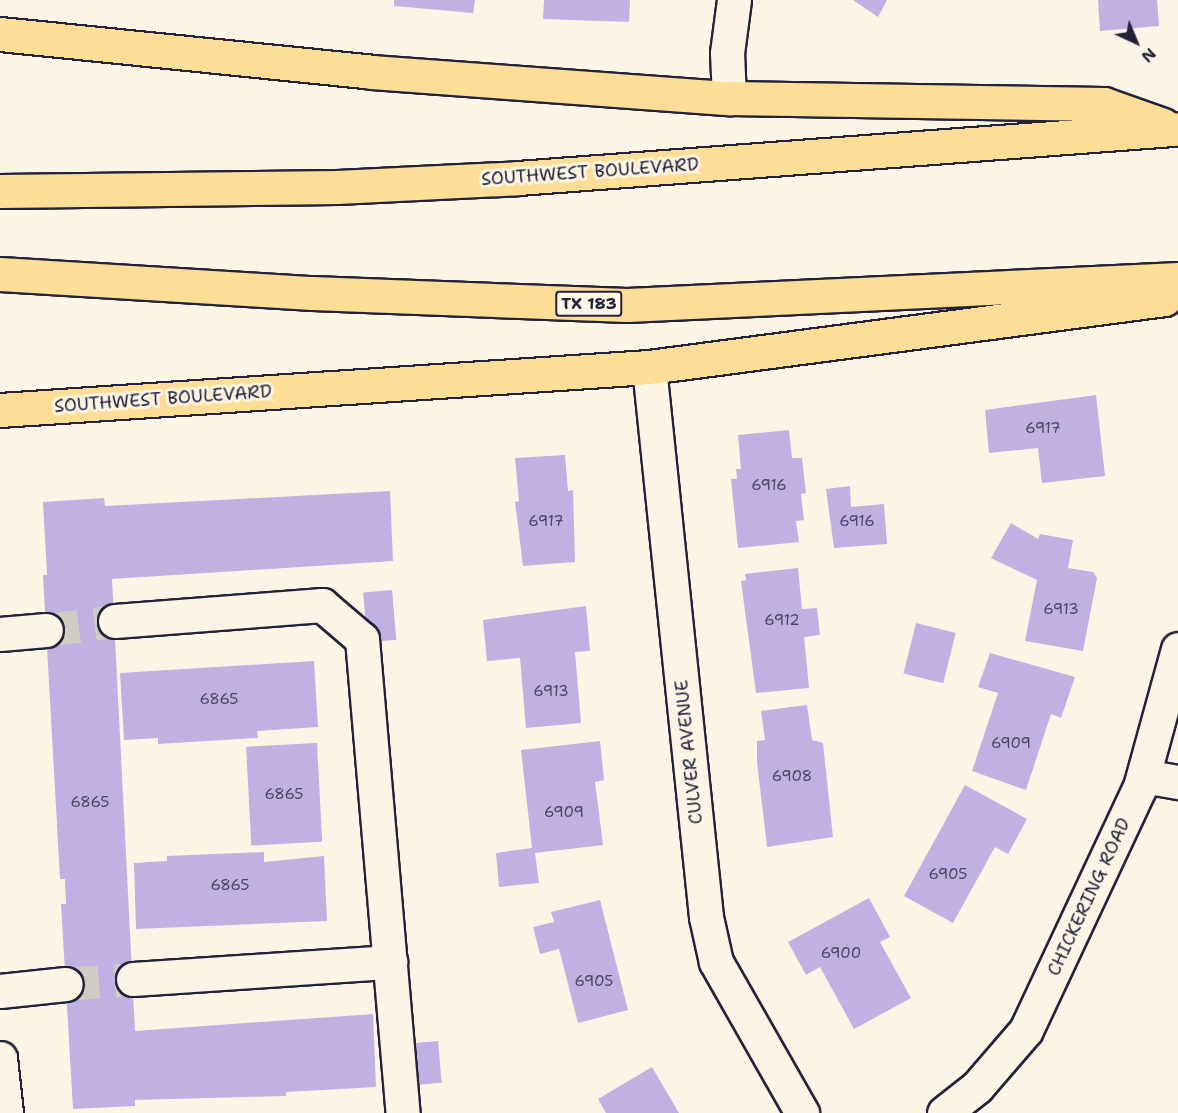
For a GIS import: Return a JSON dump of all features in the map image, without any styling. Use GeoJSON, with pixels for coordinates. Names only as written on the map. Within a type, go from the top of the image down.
{"type":"FeatureCollection","features":[{"type":"Feature","properties":{"kind":"main road"},"geometry":{"type":"LineString","coordinates":[[0,34],[383,73],[729,98],[1104,104],[1175,129]]}},
{"type":"Feature","properties":{"kind":"main road","name":"SOUTHWEST BOULEVARD"},"geometry":{"type":"LineString","coordinates":[[0,191],[188,190],[473,180],[1175,129]]}},
{"type":"Feature","properties":{"kind":"main road","name":"TX 183"},"geometry":{"type":"LineString","coordinates":[[0,274],[312,293],[627,305],[1178,279]]}},
{"type":"Feature","properties":{"kind":"main road","name":"SOUTHWEST BOULEVARD"},"geometry":{"type":"LineString","coordinates":[[0,410],[649,368],[1178,297]]}},
{"type":"Feature","properties":{"kind":"street"},"geometry":{"type":"LineString","coordinates":[[729,98],[727,53],[734,0]]}},
{"type":"Feature","properties":{"kind":"street","name":"CULVER AVENUE"},"geometry":{"type":"LineString","coordinates":[[649,368],[706,917],[716,962],[802,1113]]}},
{"type":"Feature","properties":{"kind":"street"},"geometry":{"type":"LineString","coordinates":[[115,621],[322,605],[362,639],[404,1113]]}},
{"type":"Feature","properties":{"kind":"street"},"geometry":{"type":"LineString","coordinates":[[0,634],[46,630]]}},
{"type":"Feature","properties":{"kind":"street","name":"CHICKERING ROAD"},"geometry":{"type":"LineString","coordinates":[[944,1113],[977,1087],[1026,1030],[1144,776],[1178,648]]}},
{"type":"Feature","properties":{"kind":"street"},"geometry":{"type":"LineString","coordinates":[[1144,776],[1178,782]]}},
{"type":"Feature","properties":{"kind":"street"},"geometry":{"type":"LineString","coordinates":[[133,979],[390,962]]}},
{"type":"Feature","properties":{"kind":"street"},"geometry":{"type":"LineString","coordinates":[[0,992],[66,984]]}},
{"type":"Feature","properties":{"kind":"street"},"geometry":{"type":"LineString","coordinates":[[0,1058],[6,1113]]}},
{"type":"Feature","properties":{"kind":"building"},"geometry":{"type":"Polygon","coordinates":[[[394,0],[475,0],[473,13],[394,6],[394,0]]]}},
{"type":"Feature","properties":{"kind":"building"},"geometry":{"type":"Polygon","coordinates":[[[544,0],[630,0],[629,22],[543,19],[544,0]]]}},
{"type":"Feature","properties":{"kind":"building"},"geometry":{"type":"Polygon","coordinates":[[[853,0],[887,0],[878,17],[853,0]]]}},
{"type":"Feature","properties":{"kind":"building"},"geometry":{"type":"Polygon","coordinates":[[[1098,0],[1157,0],[1159,26],[1100,31],[1098,0]]]}},
{"type":"Feature","properties":{"kind":"building"},"geometry":{"type":"Polygon","coordinates":[[[1096,395],[1105,476],[1042,483],[1038,448],[989,453],[985,410],[1096,395]]]}},
{"type":"Feature","properties":{"kind":"building"},"geometry":{"type":"Polygon","coordinates":[[[789,430],[792,458],[802,458],[806,493],[801,494],[804,520],[796,521],[799,542],[738,548],[731,479],[737,479],[736,469],[741,469],[738,435],[789,430]]]}},
{"type":"Feature","properties":{"kind":"building"},"geometry":{"type":"Polygon","coordinates":[[[565,455],[568,491],[573,490],[575,562],[523,566],[515,502],[519,501],[515,458],[565,455]]]}},
{"type":"Feature","properties":{"kind":"building"},"geometry":{"type":"Polygon","coordinates":[[[850,486],[851,507],[884,504],[887,544],[834,548],[826,489],[850,486]]]}},
{"type":"Feature","properties":{"kind":"building"},"geometry":{"type":"Polygon","coordinates":[[[390,491],[393,561],[112,579],[135,1031],[373,1014],[376,1087],[286,1092],[286,1096],[135,1100],[135,1106],[73,1109],[61,904],[66,904],[65,879],[60,879],[43,575],[47,575],[43,502],[104,498],[105,506],[390,491]]]}},
{"type":"Feature","properties":{"kind":"building"},"geometry":{"type":"Polygon","coordinates":[[[1011,523],[1038,539],[1040,534],[1073,540],[1068,568],[1093,572],[1097,578],[1083,651],[1025,641],[1037,580],[991,558],[1011,523]]]}},
{"type":"Feature","properties":{"kind":"building"},"geometry":{"type":"Polygon","coordinates":[[[798,568],[802,609],[817,608],[820,635],[804,637],[809,688],[756,693],[741,581],[746,580],[745,574],[798,568]]]}},
{"type":"Feature","properties":{"kind":"building"},"geometry":{"type":"Polygon","coordinates":[[[392,590],[396,640],[367,642],[363,593],[392,590]]]}},
{"type":"Feature","properties":{"kind":"building"},"geometry":{"type":"Polygon","coordinates":[[[586,606],[590,651],[575,652],[581,723],[526,728],[520,658],[487,661],[483,620],[586,606]]]}},
{"type":"Feature","properties":{"kind":"building"},"geometry":{"type":"Polygon","coordinates":[[[916,623],[956,633],[943,683],[903,673],[916,623]]]}},
{"type":"Feature","properties":{"kind":"building"},"geometry":{"type":"Polygon","coordinates":[[[990,653],[1075,677],[1061,718],[1051,714],[1026,790],[972,771],[998,693],[978,687],[990,653]]]}},
{"type":"Feature","properties":{"kind":"building"},"geometry":{"type":"Polygon","coordinates":[[[314,661],[318,727],[257,731],[258,738],[158,744],[158,738],[124,740],[120,673],[314,661]]]}},
{"type":"Feature","properties":{"kind":"building"},"geometry":{"type":"Polygon","coordinates":[[[807,705],[812,740],[823,743],[833,837],[767,847],[757,762],[757,741],[765,740],[761,711],[807,705]]]}},
{"type":"Feature","properties":{"kind":"building"},"geometry":{"type":"Polygon","coordinates":[[[600,741],[604,780],[595,782],[603,845],[535,853],[539,883],[499,887],[496,853],[532,848],[521,750],[600,741]]]}},
{"type":"Feature","properties":{"kind":"building"},"geometry":{"type":"Polygon","coordinates":[[[317,743],[322,842],[251,846],[246,747],[317,743]]]}},
{"type":"Feature","properties":{"kind":"building"},"geometry":{"type":"Polygon","coordinates":[[[965,785],[1027,819],[1008,854],[995,847],[953,923],[904,896],[965,785]]]}},
{"type":"Feature","properties":{"kind":"building"},"geometry":{"type":"Polygon","coordinates":[[[264,852],[264,862],[324,856],[327,921],[136,929],[134,863],[167,861],[167,856],[264,852]]]}},
{"type":"Feature","properties":{"kind":"building"},"geometry":{"type":"Polygon","coordinates":[[[869,898],[890,937],[880,942],[911,998],[854,1029],[820,967],[806,975],[788,942],[869,898]]]}},
{"type":"Feature","properties":{"kind":"building"},"geometry":{"type":"Polygon","coordinates":[[[600,900],[628,1010],[578,1023],[559,949],[540,954],[533,927],[554,922],[551,912],[600,900]]]}},
{"type":"Feature","properties":{"kind":"building"},"geometry":{"type":"Polygon","coordinates":[[[438,1041],[442,1083],[408,1086],[404,1044],[438,1041]]]}},
{"type":"Feature","properties":{"kind":"building"},"geometry":{"type":"Polygon","coordinates":[[[652,1067],[679,1113],[606,1113],[598,1099],[652,1067]]]}},
{"type":"Feature","properties":{"kind":"tunnel"},"geometry":{"type":"LineString","coordinates":[[46,630],[115,621]]}},
{"type":"Feature","properties":{"kind":"tunnel"},"geometry":{"type":"LineString","coordinates":[[66,984],[133,979]]}}]}
